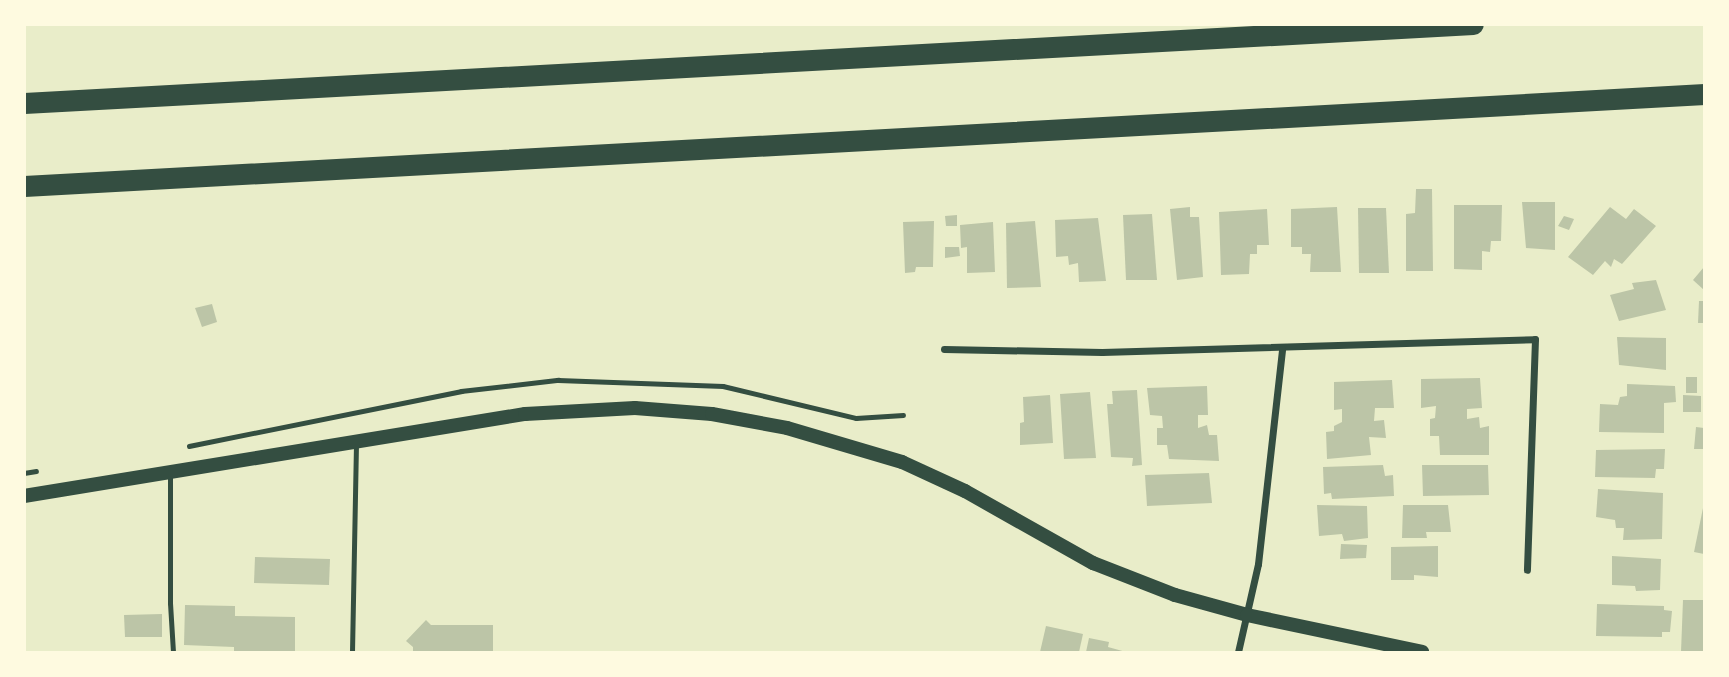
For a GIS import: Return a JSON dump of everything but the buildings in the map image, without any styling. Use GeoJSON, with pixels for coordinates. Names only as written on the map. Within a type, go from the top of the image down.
{"type":"FeatureCollection","features":[{"type":"Feature","properties":{"kind":"highway"},"geometry":{"type":"LineString","coordinates":[[30,102],[1473,24]]}},
{"type":"Feature","properties":{"kind":"highway"},"geometry":{"type":"LineString","coordinates":[[28,186],[1704,94]]}},
{"type":"Feature","properties":{"kind":"main road"},"geometry":{"type":"LineString","coordinates":[[24,496],[525,414],[594,408],[673,410],[776,425],[901,462],[965,491],[1122,575],[1175,595],[1247,615],[1422,653]]}},
{"type":"Feature","properties":{"kind":"street"},"geometry":{"type":"LineString","coordinates":[[944,349],[1102,352],[1282,349],[1535,339],[1527,570]]}},
{"type":"Feature","properties":{"kind":"street"},"geometry":{"type":"LineString","coordinates":[[1238,653],[1258,564],[1282,349]]}},
{"type":"Feature","properties":{"kind":"lane"},"geometry":{"type":"LineString","coordinates":[[352,653],[356,441]]}},
{"type":"Feature","properties":{"kind":"lane"},"geometry":{"type":"LineString","coordinates":[[170,472],[173,653]]}}]}
